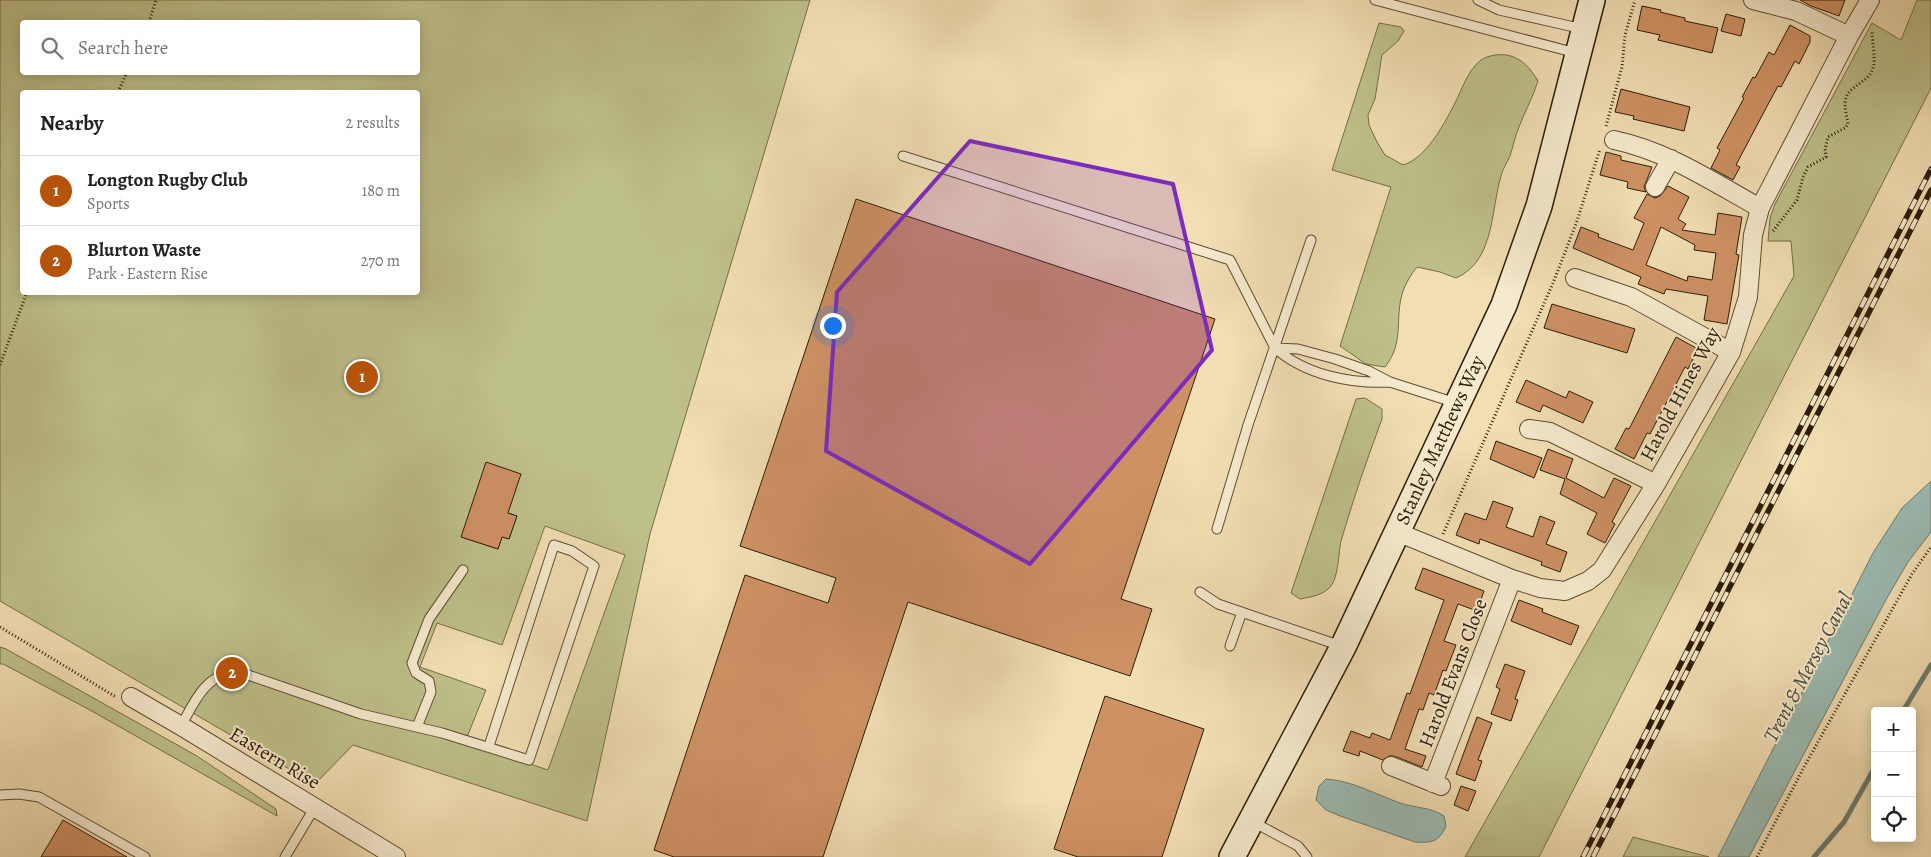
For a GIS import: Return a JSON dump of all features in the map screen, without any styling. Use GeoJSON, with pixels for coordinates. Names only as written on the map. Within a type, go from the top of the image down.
{"type":"FeatureCollection","features":[{"type":"Feature","properties":{"kind":"main road","name":"Stanley Matthews Way"},"geometry":{"type":"LineString","coordinates":[[1232,857],[1343,647],[1504,305],[1539,206],[1592,0]]}},
{"type":"Feature","properties":{"kind":"street"},"geometry":{"type":"LineString","coordinates":[[1753,0],[1853,29]]}},
{"type":"Feature","properties":{"kind":"street","name":"Harold Hines Way"},"geometry":{"type":"LineString","coordinates":[[1397,532],[1512,579],[1540,588],[1565,591],[1588,581],[1602,570],[1656,484],[1731,352],[1748,297],[1753,236],[1760,208],[1870,0]]}},
{"type":"Feature","properties":{"kind":"street"},"geometry":{"type":"LineString","coordinates":[[1607,137],[1635,144],[1670,159],[1760,208]]}},
{"type":"Feature","properties":{"kind":"street"},"geometry":{"type":"LineString","coordinates":[[1655,187],[1670,159]]}},
{"type":"Feature","properties":{"kind":"street"},"geometry":{"type":"LineString","coordinates":[[1575,278],[1631,297],[1731,352]]}},
{"type":"Feature","properties":{"kind":"street"},"geometry":{"type":"LineString","coordinates":[[1529,429],[1550,432],[1656,484]]}},
{"type":"Feature","properties":{"kind":"street","name":"Harold Evans Close"},"geometry":{"type":"LineString","coordinates":[[1391,766],[1437,784],[1512,579]]}},
{"type":"Feature","properties":{"kind":"street","name":"Eastern Rise"},"geometry":{"type":"LineString","coordinates":[[131,697],[396,857]]}},
{"type":"Feature","properties":{"kind":"lane"},"geometry":{"type":"LineString","coordinates":[[1375,0],[1578,54]]}},
{"type":"Feature","properties":{"kind":"lane"},"geometry":{"type":"LineString","coordinates":[[1478,0],[1500,10],[1585,29]]}},
{"type":"Feature","properties":{"kind":"lane"},"geometry":{"type":"LineString","coordinates":[[903,156],[1230,260],[1276,348],[1288,359],[1329,376],[1368,383],[1390,382]]}},
{"type":"Feature","properties":{"kind":"lane"},"geometry":{"type":"LineString","coordinates":[[1217,529],[1228,489],[1312,240]]}},
{"type":"Feature","properties":{"kind":"lane"},"geometry":{"type":"LineString","coordinates":[[1276,348],[1298,349],[1335,358],[1369,371],[1390,382],[1459,404]]}},
{"type":"Feature","properties":{"kind":"lane"},"geometry":{"type":"LineString","coordinates":[[181,726],[198,696],[210,682],[220,675],[233,672],[252,676],[361,714],[489,746],[529,760],[594,566],[572,551],[554,545],[489,746]]}},
{"type":"Feature","properties":{"kind":"lane"},"geometry":{"type":"LineString","coordinates":[[417,727],[431,692],[429,681],[416,673],[412,664],[429,619],[463,570]]}},
{"type":"Feature","properties":{"kind":"lane"},"geometry":{"type":"LineString","coordinates":[[1200,592],[1218,604],[1343,647]]}},
{"type":"Feature","properties":{"kind":"lane"},"geometry":{"type":"LineString","coordinates":[[1230,646],[1242,612]]}},
{"type":"Feature","properties":{"kind":"lane"},"geometry":{"type":"LineString","coordinates":[[0,795],[19,794],[39,797],[145,857]]}},
{"type":"Feature","properties":{"kind":"lane"},"geometry":{"type":"LineString","coordinates":[[284,857],[315,807]]}},
{"type":"Feature","properties":{"kind":"lane"},"geometry":{"type":"LineString","coordinates":[[1251,821],[1298,846],[1307,857]]}},
{"type":"Feature","properties":{"kind":"path"},"geometry":{"type":"LineString","coordinates":[[150,20],[156,0]]}},
{"type":"Feature","properties":{"kind":"path"},"geometry":{"type":"LineString","coordinates":[[1437,548],[1556,275],[1579,217],[1607,137],[1622,67],[1625,35],[1635,0]]}},
{"type":"Feature","properties":{"kind":"path"},"geometry":{"type":"LineString","coordinates":[[1753,236],[1769,235],[1776,228],[1797,200],[1803,177],[1808,167],[1826,157],[1825,149],[1828,137],[1845,128],[1848,124],[1845,106],[1846,97],[1850,90],[1870,75],[1874,67],[1872,31],[1853,29]]}},
{"type":"Feature","properties":{"kind":"path"},"geometry":{"type":"LineString","coordinates":[[119,90],[126,75]]}},
{"type":"Feature","properties":{"kind":"path"},"geometry":{"type":"LineString","coordinates":[[0,365],[26,295]]}},
{"type":"Feature","properties":{"kind":"path"},"geometry":{"type":"LineString","coordinates":[[1757,857],[1804,767],[1912,574],[1931,546]]}},
{"type":"Feature","properties":{"kind":"path"},"geometry":{"type":"LineString","coordinates":[[0,627],[124,702],[131,697]]}},
{"type":"Feature","properties":{"kind":"highlighted area"},"geometry":{"type":"Polygon","coordinates":[[[970,141],[1173,184],[1212,350],[1030,564],[826,451],[837,292],[970,141]]]}},
{"type":"Feature","properties":{"kind":"green space"},"geometry":{"type":"Polygon","coordinates":[[[0,0],[810,0],[650,534],[587,821],[353,745],[315,784],[0,601],[0,0]],[[508,513],[461,537],[498,549],[502,537],[509,539],[517,516],[508,513]],[[545,526],[502,645],[437,623],[420,667],[486,690],[465,742],[548,770],[625,555],[545,526]]]}},
{"type":"Feature","properties":{"kind":"green space"},"geometry":{"type":"Polygon","coordinates":[[[1917,0],[1931,0],[1931,88],[1539,857],[1465,857],[1794,276],[1791,241],[1768,241],[1770,218],[1775,204],[1872,23],[1901,40],[1917,0]]]}},
{"type":"Feature","properties":{"kind":"green space"},"geometry":{"type":"Polygon","coordinates":[[[1379,23],[1401,27],[1404,31],[1398,41],[1382,55],[1375,99],[1368,115],[1369,125],[1385,155],[1403,165],[1419,156],[1433,140],[1450,113],[1468,75],[1481,60],[1498,55],[1512,56],[1525,64],[1538,81],[1503,170],[1490,230],[1479,258],[1469,270],[1456,278],[1417,267],[1403,291],[1400,301],[1395,348],[1385,367],[1366,364],[1340,346],[1391,187],[1332,170],[1379,23]]]}},
{"type":"Feature","properties":{"kind":"green space"},"geometry":{"type":"Polygon","coordinates":[[[1365,398],[1382,409],[1382,419],[1341,541],[1336,576],[1331,586],[1325,592],[1300,599],[1291,593],[1356,399],[1365,398]]]}},
{"type":"Feature","properties":{"kind":"green space"},"geometry":{"type":"Polygon","coordinates":[[[0,647],[197,756],[276,809],[277,816],[90,710],[0,664],[0,647]]]}},
{"type":"Feature","properties":{"kind":"green space"},"geometry":{"type":"Polygon","coordinates":[[[1633,837],[1709,857],[1623,857],[1633,837]]]}},
{"type":"Feature","properties":{"kind":"water"},"geometry":{"type":"Polygon","coordinates":[[[1931,481],[1931,532],[1908,562],[1888,596],[1749,857],[1718,857],[1873,553],[1902,508],[1931,481]]]}},
{"type":"Feature","properties":{"kind":"water"},"geometry":{"type":"Polygon","coordinates":[[[1326,779],[1345,782],[1400,803],[1434,811],[1444,816],[1446,826],[1438,838],[1430,842],[1415,842],[1340,816],[1326,810],[1316,800],[1319,786],[1326,779]]]}},
{"type":"Feature","properties":{"kind":"building"},"geometry":{"type":"Polygon","coordinates":[[[1800,0],[1845,0],[1839,16],[1800,0]]]}},
{"type":"Feature","properties":{"kind":"building"},"geometry":{"type":"Polygon","coordinates":[[[1642,6],[1685,18],[1685,21],[1718,28],[1712,53],[1658,40],[1660,35],[1637,30],[1642,6]]]}},
{"type":"Feature","properties":{"kind":"building"},"geometry":{"type":"Polygon","coordinates":[[[1726,14],[1745,19],[1741,36],[1721,31],[1726,14]]]}},
{"type":"Feature","properties":{"kind":"building"},"geometry":{"type":"Polygon","coordinates":[[[1790,25],[1810,36],[1810,42],[1799,64],[1795,61],[1781,87],[1778,86],[1736,165],[1740,167],[1733,180],[1711,168],[1720,150],[1717,148],[1753,77],[1755,78],[1769,52],[1774,55],[1790,25]]]}},
{"type":"Feature","properties":{"kind":"building"},"geometry":{"type":"Polygon","coordinates":[[[1621,89],[1690,107],[1684,131],[1633,119],[1634,116],[1615,112],[1621,89]]]}},
{"type":"Feature","properties":{"kind":"building"},"geometry":{"type":"Polygon","coordinates":[[[1606,152],[1621,156],[1621,160],[1652,167],[1644,187],[1646,192],[1627,188],[1628,182],[1600,175],[1606,152]]]}},
{"type":"Feature","properties":{"kind":"building"},"geometry":{"type":"Polygon","coordinates":[[[1668,186],[1689,197],[1678,219],[1686,224],[1682,230],[1715,235],[1718,213],[1742,217],[1736,254],[1739,255],[1727,324],[1704,320],[1708,296],[1666,289],[1664,294],[1638,284],[1641,277],[1573,248],[1581,227],[1599,234],[1598,237],[1633,250],[1644,223],[1634,218],[1647,194],[1655,198],[1660,196],[1668,186]],[[1661,227],[1646,265],[1687,281],[1688,276],[1712,280],[1716,253],[1694,250],[1695,245],[1661,227]]]}},
{"type":"Feature","properties":{"kind":"building"},"geometry":{"type":"Polygon","coordinates":[[[856,199],[1215,319],[1121,599],[1152,609],[1130,676],[908,602],[823,857],[674,857],[654,850],[745,575],[828,603],[836,578],[740,546],[856,199]]]}},
{"type":"Feature","properties":{"kind":"building"},"geometry":{"type":"Polygon","coordinates":[[[1552,304],[1635,329],[1627,353],[1544,328],[1552,304]]]}},
{"type":"Feature","properties":{"kind":"building"},"geometry":{"type":"Polygon","coordinates":[[[1676,337],[1698,349],[1688,369],[1685,367],[1650,434],[1647,433],[1634,459],[1615,449],[1626,428],[1629,429],[1676,337]]]}},
{"type":"Feature","properties":{"kind":"building"},"geometry":{"type":"Polygon","coordinates":[[[1526,380],[1566,398],[1569,391],[1593,402],[1583,423],[1543,405],[1540,412],[1516,402],[1526,380]]]}},
{"type":"Feature","properties":{"kind":"building"},"geometry":{"type":"Polygon","coordinates":[[[1496,441],[1542,458],[1534,478],[1490,459],[1496,441]]]}},
{"type":"Feature","properties":{"kind":"building"},"geometry":{"type":"Polygon","coordinates":[[[1548,449],[1573,459],[1566,478],[1604,498],[1614,478],[1631,486],[1612,522],[1615,524],[1605,543],[1587,534],[1597,513],[1560,494],[1565,479],[1540,470],[1548,449]]]}},
{"type":"Feature","properties":{"kind":"building"},"geometry":{"type":"Polygon","coordinates":[[[486,462],[521,474],[508,513],[517,516],[509,539],[502,537],[498,549],[461,537],[486,462]]]}},
{"type":"Feature","properties":{"kind":"building"},"geometry":{"type":"Polygon","coordinates":[[[1493,501],[1513,508],[1506,527],[1533,537],[1540,516],[1555,522],[1546,544],[1567,552],[1560,572],[1541,565],[1542,562],[1480,539],[1479,544],[1456,535],[1465,513],[1486,520],[1493,501]]]}},
{"type":"Feature","properties":{"kind":"building"},"geometry":{"type":"Polygon","coordinates":[[[1423,568],[1484,591],[1477,611],[1458,604],[1444,641],[1456,645],[1446,671],[1443,670],[1434,695],[1429,693],[1423,710],[1419,709],[1405,749],[1426,756],[1422,767],[1394,756],[1389,756],[1383,760],[1360,751],[1359,756],[1343,751],[1351,731],[1370,738],[1372,733],[1390,740],[1407,693],[1410,694],[1444,600],[1415,589],[1423,568]]]}},
{"type":"Feature","properties":{"kind":"building"},"geometry":{"type":"Polygon","coordinates":[[[1519,600],[1543,609],[1542,612],[1579,626],[1571,645],[1511,621],[1519,600]]]}},
{"type":"Feature","properties":{"kind":"building"},"geometry":{"type":"Polygon","coordinates":[[[1505,664],[1525,671],[1515,699],[1518,700],[1511,721],[1491,714],[1500,689],[1496,687],[1505,664]]]}},
{"type":"Feature","properties":{"kind":"building"},"geometry":{"type":"Polygon","coordinates":[[[1105,696],[1204,729],[1162,857],[1078,857],[1054,849],[1105,696]]]}},
{"type":"Feature","properties":{"kind":"building"},"geometry":{"type":"Polygon","coordinates":[[[1477,717],[1492,723],[1478,760],[1482,761],[1475,781],[1456,774],[1477,717]]]}},
{"type":"Feature","properties":{"kind":"building"},"geometry":{"type":"Polygon","coordinates":[[[1461,786],[1476,791],[1468,811],[1454,805],[1461,786]]]}},
{"type":"Feature","properties":{"kind":"building"},"geometry":{"type":"Polygon","coordinates":[[[63,820],[127,857],[41,857],[63,820]]]}},
{"type":"Feature","properties":{"kind":"waterway"},"geometry":{"type":"LineString","coordinates":[[1905,707],[1931,665]]}},
{"type":"Feature","properties":{"kind":"waterway"},"geometry":{"type":"LineString","coordinates":[[1814,857],[1844,822],[1871,774]]}},
{"type":"Feature","properties":{"kind":"railway"},"geometry":{"type":"LineString","coordinates":[[1583,857],[1931,169]]}},
{"type":"Feature","properties":{"kind":"railway"},"geometry":{"type":"LineString","coordinates":[[1593,857],[1931,190]]}},
{"type":"Feature","properties":{"kind":"place","name":"Longton Rugby Club"},"geometry":{"type":"Point","coordinates":[362,377]}},
{"type":"Feature","properties":{"kind":"place","name":"Blurton Waste"},"geometry":{"type":"Point","coordinates":[232,673]}},
{"type":"Feature","properties":{"kind":"water label","name":"Trent & Mersey Canal"},"geometry":{"type":"Point","coordinates":[1808,667]}}]}
